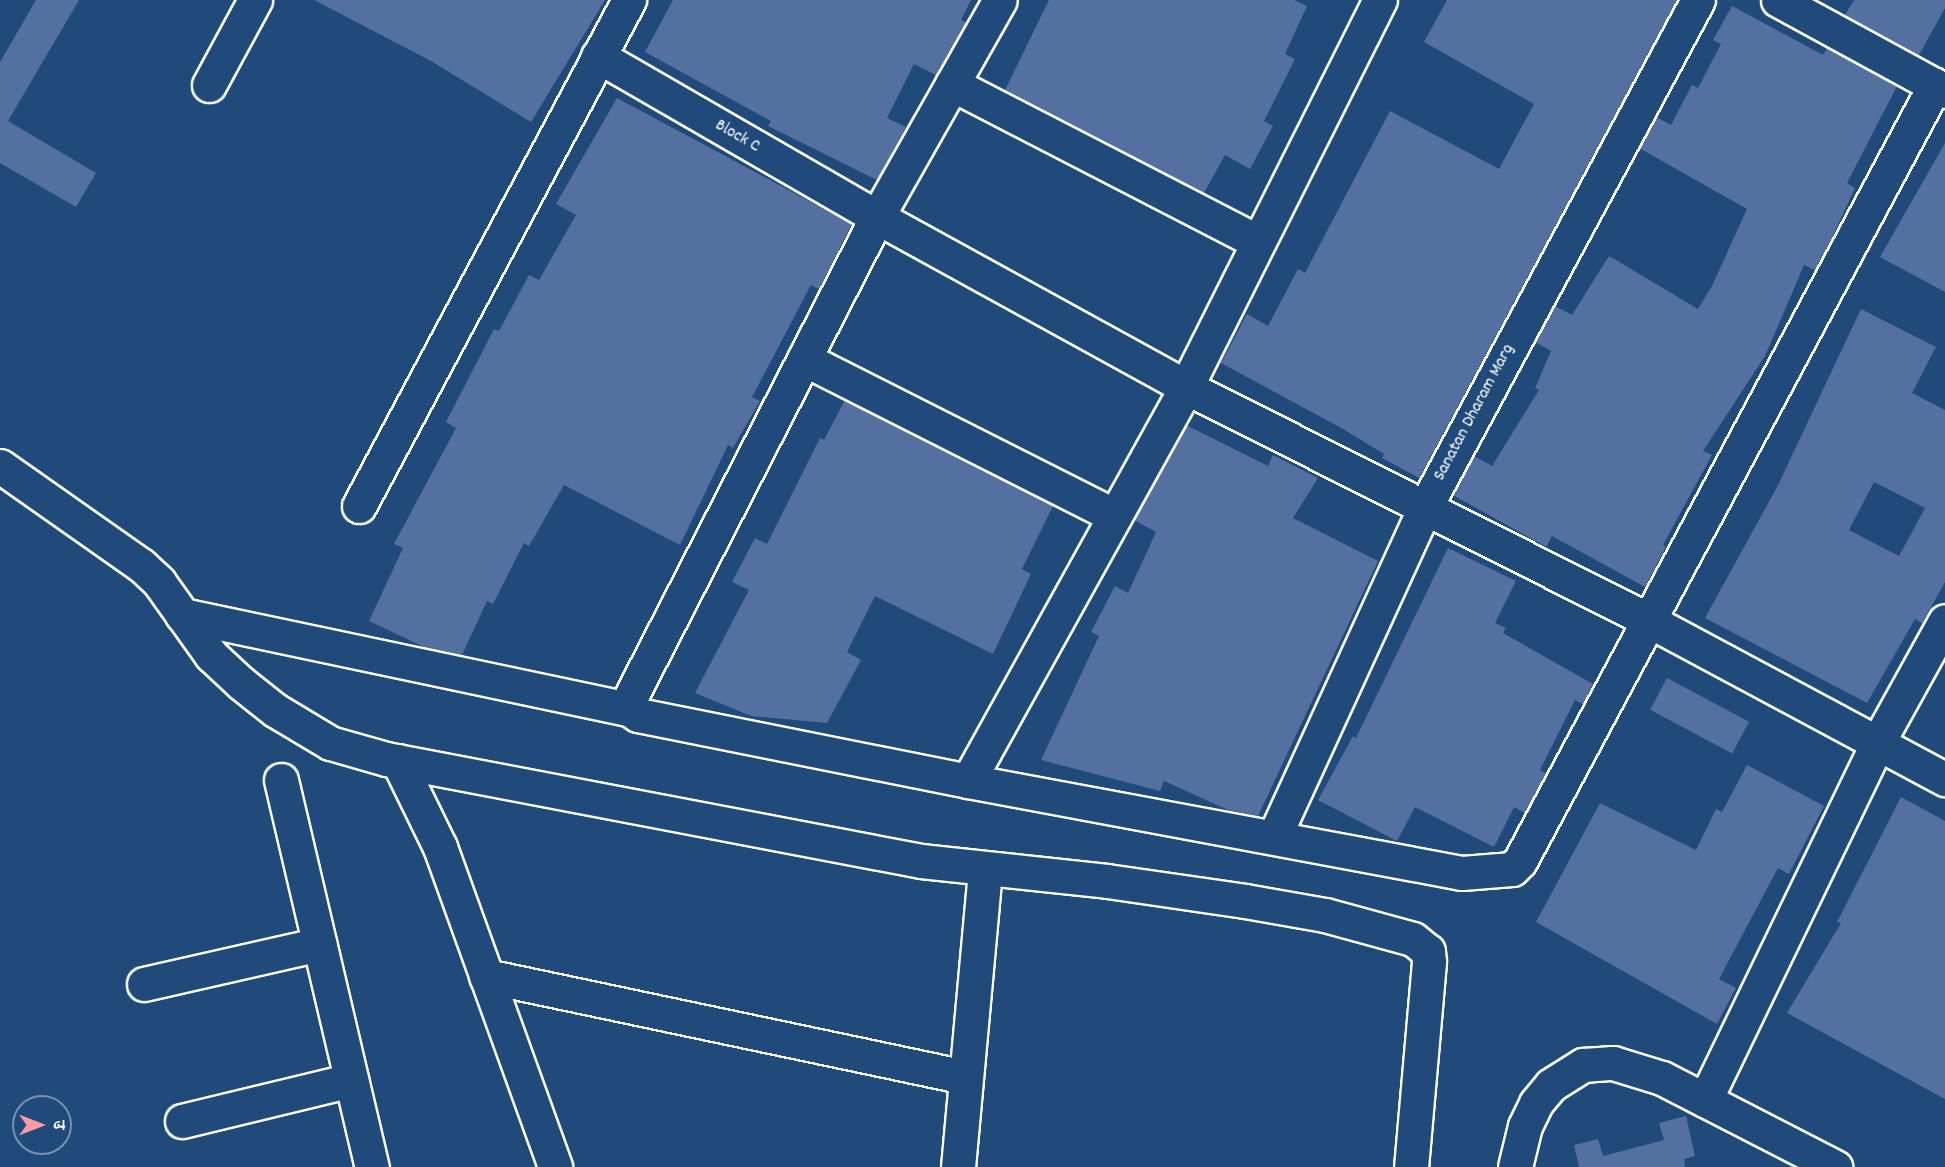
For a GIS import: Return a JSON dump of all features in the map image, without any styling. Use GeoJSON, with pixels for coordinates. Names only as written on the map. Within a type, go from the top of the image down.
{"type":"FeatureCollection","features":[{"type":"Feature","properties":{"kind":"street"},"geometry":{"type":"LineString","coordinates":[[210,85],[255,0]]}},
{"type":"Feature","properties":{"kind":"street"},"geometry":{"type":"LineString","coordinates":[[359,506],[629,0]]}},
{"type":"Feature","properties":{"kind":"street"},"geometry":{"type":"LineString","coordinates":[[629,709],[629,700],[877,217],[1000,0]]}},
{"type":"Feature","properties":{"kind":"street"},"geometry":{"type":"LineString","coordinates":[[968,781],[1186,387],[1380,0]]}},
{"type":"Feature","properties":{"kind":"street","name":"Sanatan Dharam Marg"},"geometry":{"type":"LineString","coordinates":[[1274,837],[1424,509],[1698,0]]}},
{"type":"Feature","properties":{"kind":"street"},"geometry":{"type":"LineString","coordinates":[[182,615],[629,709],[638,715],[968,781],[1462,873],[1512,869],[1940,88],[1778,0]]}},
{"type":"Feature","properties":{"kind":"street","name":"Block C"},"geometry":{"type":"LineString","coordinates":[[598,56],[877,217],[1186,387],[1647,620],[1945,779]]}},
{"type":"Feature","properties":{"kind":"street"},"geometry":{"type":"LineString","coordinates":[[952,84],[1258,242]]}},
{"type":"Feature","properties":{"kind":"street"},"geometry":{"type":"LineString","coordinates":[[804,359],[1115,516]]}},
{"type":"Feature","properties":{"kind":"street"},"geometry":{"type":"LineString","coordinates":[[0,466],[141,566],[159,582],[212,655],[275,710],[330,743],[398,761],[921,861],[1107,880],[1325,915],[1378,927],[1422,944],[1429,962],[1411,1167]]}},
{"type":"Feature","properties":{"kind":"street"},"geometry":{"type":"LineString","coordinates":[[1705,1100],[1878,742],[1945,621]]}},
{"type":"Feature","properties":{"kind":"street"},"geometry":{"type":"LineString","coordinates":[[398,761],[440,847],[555,1167]]}},
{"type":"Feature","properties":{"kind":"street"},"geometry":{"type":"LineString","coordinates":[[281,780],[372,1167]]}},
{"type":"Feature","properties":{"kind":"street"},"geometry":{"type":"LineString","coordinates":[[958,1167],[985,869]]}},
{"type":"Feature","properties":{"kind":"street"},"geometry":{"type":"LineString","coordinates":[[144,984],[320,944]]}},
{"type":"Feature","properties":{"kind":"street"},"geometry":{"type":"LineString","coordinates":[[486,976],[965,1077]]}},
{"type":"Feature","properties":{"kind":"street"},"geometry":{"type":"LineString","coordinates":[[1515,1167],[1536,1103],[1551,1085],[1583,1065],[1613,1063],[1639,1069],[1835,1167]]}},
{"type":"Feature","properties":{"kind":"street"},"geometry":{"type":"LineString","coordinates":[[182,1121],[351,1080]]}},
{"type":"Feature","properties":{"kind":"building"},"geometry":{"type":"Polygon","coordinates":[[[36,0],[79,0],[8,121],[96,173],[76,207],[0,163],[0,62],[36,0]]]}},
{"type":"Feature","properties":{"kind":"building"},"geometry":{"type":"Polygon","coordinates":[[[314,0],[605,0],[531,122],[431,61],[314,0]]]}},
{"type":"Feature","properties":{"kind":"building"},"geometry":{"type":"Polygon","coordinates":[[[673,0],[971,0],[961,20],[966,22],[936,75],[914,64],[887,118],[906,127],[877,180],[768,126],[771,121],[645,52],[673,0]]]}},
{"type":"Feature","properties":{"kind":"building"},"geometry":{"type":"Polygon","coordinates":[[[1049,0],[1294,0],[1307,6],[1285,54],[1295,59],[1264,121],[1273,126],[1250,169],[1225,155],[1204,193],[1005,90],[1049,0]]]}},
{"type":"Feature","properties":{"kind":"building"},"geometry":{"type":"Polygon","coordinates":[[[1447,0],[1677,0],[1419,478],[1382,458],[1384,454],[1343,429],[1221,363],[1247,314],[1268,326],[1298,269],[1305,273],[1390,111],[1499,169],[1534,104],[1424,42],[1447,0]]]}},
{"type":"Feature","properties":{"kind":"building"},"geometry":{"type":"Polygon","coordinates":[[[1854,0],[1945,0],[1945,8],[1919,55],[1845,15],[1854,0]]]}},
{"type":"Feature","properties":{"kind":"building"},"geometry":{"type":"Polygon","coordinates":[[[1732,6],[1823,55],[1827,48],[1897,86],[1847,183],[1855,188],[1833,236],[1815,270],[1804,265],[1765,356],[1703,451],[1712,455],[1663,545],[1666,547],[1645,587],[1552,536],[1546,547],[1453,495],[1474,456],[1492,466],[1539,390],[1535,388],[1551,351],[1535,342],[1555,306],[1572,315],[1609,256],[1698,309],[1712,286],[1747,209],[1639,148],[1656,117],[1671,125],[1692,85],[1698,88],[1721,44],[1713,40],[1732,6]]]}},
{"type":"Feature","properties":{"kind":"building"},"geometry":{"type":"Polygon","coordinates":[[[617,98],[852,224],[819,289],[811,285],[752,397],[760,401],[733,448],[728,445],[680,545],[564,485],[529,546],[524,543],[493,604],[487,601],[462,655],[424,647],[369,621],[403,548],[394,544],[456,428],[446,422],[494,329],[499,331],[529,275],[539,280],[576,215],[556,204],[617,98]]]}},
{"type":"Feature","properties":{"kind":"building"},"geometry":{"type":"Polygon","coordinates":[[[1945,143],[1945,292],[1880,257],[1945,143]]]}},
{"type":"Feature","properties":{"kind":"building"},"geometry":{"type":"Polygon","coordinates":[[[1861,309],[1936,347],[1912,393],[1945,410],[1945,582],[1922,623],[1915,619],[1867,703],[1705,618],[1777,487],[1861,309]],[[1874,482],[1849,530],[1899,556],[1925,508],[1874,482]]]}},
{"type":"Feature","properties":{"kind":"building"},"geometry":{"type":"Polygon","coordinates":[[[845,400],[1053,506],[1022,569],[1031,574],[993,654],[875,596],[847,652],[861,660],[827,723],[751,716],[695,693],[749,590],[732,582],[755,538],[767,544],[820,438],[824,440],[845,400]]]}},
{"type":"Feature","properties":{"kind":"building"},"geometry":{"type":"Polygon","coordinates":[[[1186,425],[1268,466],[1273,455],[1318,478],[1293,518],[1378,561],[1258,816],[1228,810],[1164,781],[1160,791],[1041,760],[1099,636],[1091,632],[1115,586],[1128,593],[1156,532],[1134,520],[1186,425]]]}},
{"type":"Feature","properties":{"kind":"building"},"geometry":{"type":"Polygon","coordinates":[[[1448,548],[1516,581],[1495,623],[1506,628],[1503,633],[1593,684],[1583,704],[1575,700],[1540,770],[1546,773],[1525,813],[1514,807],[1494,847],[1415,807],[1397,841],[1318,800],[1353,736],[1356,738],[1448,548]]]}},
{"type":"Feature","properties":{"kind":"building"},"geometry":{"type":"Polygon","coordinates":[[[1667,678],[1749,722],[1732,753],[1650,710],[1667,678]]]}},
{"type":"Feature","properties":{"kind":"building"},"geometry":{"type":"Polygon","coordinates":[[[1747,765],[1824,806],[1789,874],[1778,868],[1719,979],[1736,988],[1717,1024],[1536,922],[1600,803],[1696,850],[1716,809],[1722,812],[1747,765]]]}},
{"type":"Feature","properties":{"kind":"building"},"geometry":{"type":"Polygon","coordinates":[[[1901,797],[1945,821],[1945,1099],[1787,1013],[1841,923],[1837,922],[1901,797]]]}},
{"type":"Feature","properties":{"kind":"building"},"geometry":{"type":"Polygon","coordinates":[[[1686,1116],[1695,1156],[1684,1159],[1685,1167],[1579,1167],[1574,1145],[1598,1139],[1603,1156],[1664,1140],[1659,1123],[1686,1116]]]}}]}
